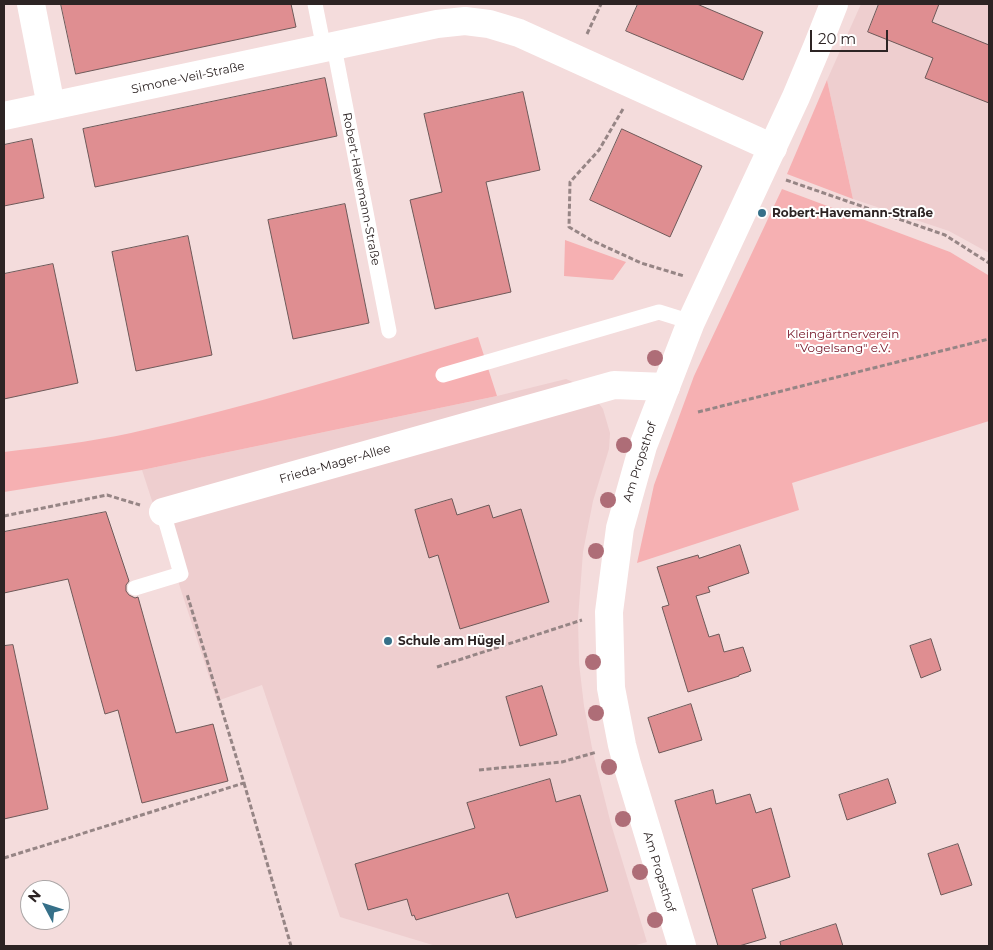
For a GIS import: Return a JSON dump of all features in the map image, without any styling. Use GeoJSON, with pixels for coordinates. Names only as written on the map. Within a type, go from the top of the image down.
{"type":"FeatureCollection","features":[{"type":"Feature","properties":{"kind":"street"},"geometry":{"type":"LineString","coordinates":[[31,4],[51,106]]}},
{"type":"Feature","properties":{"kind":"street","name":"Am Propsthof"},"geometry":{"type":"LineString","coordinates":[[682,946],[622,745],[611,688],[609,612],[620,528],[643,446],[691,322],[767,160],[834,4]]}},
{"type":"Feature","properties":{"kind":"street"},"geometry":{"type":"LineString","coordinates":[[329,48],[437,24],[465,21],[489,24],[519,33],[636,87],[767,160]]}},
{"type":"Feature","properties":{"kind":"street","name":"Simone-Veil-Straße"},"geometry":{"type":"LineString","coordinates":[[4,116],[329,48]]}},
{"type":"Feature","properties":{"kind":"street","name":"Frieda-Mager-Allee"},"geometry":{"type":"LineString","coordinates":[[163,512],[614,385],[666,387]]}},
{"type":"Feature","properties":{"kind":"lane","name":"Robert-Havemann-Straße"},"geometry":{"type":"LineString","coordinates":[[315,4],[329,48],[389,331]]}},
{"type":"Feature","properties":{"kind":"lane"},"geometry":{"type":"LineString","coordinates":[[443,375],[659,312],[691,322]]}},
{"type":"Feature","properties":{"kind":"lane"},"geometry":{"type":"LineString","coordinates":[[135,588],[181,574],[163,512]]}},
{"type":"Feature","properties":{"kind":"path"},"geometry":{"type":"LineString","coordinates":[[576,60],[601,4]]}},
{"type":"Feature","properties":{"kind":"path"},"geometry":{"type":"LineString","coordinates":[[636,87],[599,150],[570,182],[569,226],[591,240],[641,263],[709,283]]}},
{"type":"Feature","properties":{"kind":"path"},"geometry":{"type":"LineString","coordinates":[[767,160],[945,235],[989,263]]}},
{"type":"Feature","properties":{"kind":"path"},"geometry":{"type":"LineString","coordinates":[[698,412],[989,339]]}},
{"type":"Feature","properties":{"kind":"path"},"geometry":{"type":"LineString","coordinates":[[4,516],[107,495],[163,512]]}},
{"type":"Feature","properties":{"kind":"path"},"geometry":{"type":"LineString","coordinates":[[181,574],[291,946]]}},
{"type":"Feature","properties":{"kind":"path"},"geometry":{"type":"LineString","coordinates":[[438,667],[609,612]]}},
{"type":"Feature","properties":{"kind":"path"},"geometry":{"type":"LineString","coordinates":[[479,770],[562,762],[593,753]]}},
{"type":"Feature","properties":{"kind":"path"},"geometry":{"type":"LineString","coordinates":[[4,858],[244,784]]}},
{"type":"Feature","properties":{"kind":"shaded area"},"geometry":{"type":"Polygon","coordinates":[[[861,4],[989,4],[989,253],[949,231],[853,199],[827,80],[861,4]]]}},
{"type":"Feature","properties":{"kind":"shaded area","name":"Schule am Hügel"},"geometry":{"type":"Polygon","coordinates":[[[566,379],[582,386],[594,397],[603,409],[610,433],[609,449],[593,501],[583,552],[578,619],[579,663],[584,706],[593,753],[611,824],[647,942],[632,946],[436,946],[340,917],[262,685],[217,701],[142,470],[497,396],[566,379]]]}},
{"type":"Feature","properties":{"kind":"green space"},"geometry":{"type":"Polygon","coordinates":[[[827,80],[853,199],[787,174],[827,80]]]}},
{"type":"Feature","properties":{"kind":"green space","name":"Kleingärtnerverein \"Vogelsang\" e.V."},"geometry":{"type":"Polygon","coordinates":[[[782,189],[950,252],[989,274],[989,421],[792,483],[799,510],[637,563],[654,485],[694,376],[782,189]]]}},
{"type":"Feature","properties":{"kind":"green space"},"geometry":{"type":"Polygon","coordinates":[[[565,240],[626,262],[613,280],[564,276],[565,240]]]}},
{"type":"Feature","properties":{"kind":"green space"},"geometry":{"type":"Polygon","coordinates":[[[478,337],[497,396],[142,470],[4,492],[4,452],[99,439],[175,423],[305,388],[478,337]]]}},
{"type":"Feature","properties":{"kind":"building"},"geometry":{"type":"Polygon","coordinates":[[[61,4],[291,4],[296,27],[76,74],[61,4]]]}},
{"type":"Feature","properties":{"kind":"building"},"geometry":{"type":"Polygon","coordinates":[[[638,4],[697,4],[763,32],[743,80],[626,31],[638,4]]]}},
{"type":"Feature","properties":{"kind":"building"},"geometry":{"type":"Polygon","coordinates":[[[879,4],[939,4],[932,22],[989,45],[989,103],[925,78],[933,58],[868,32],[879,4]]]}},
{"type":"Feature","properties":{"kind":"building"},"geometry":{"type":"Polygon","coordinates":[[[325,78],[337,136],[95,187],[83,129],[325,78]]]}},
{"type":"Feature","properties":{"kind":"building"},"geometry":{"type":"Polygon","coordinates":[[[523,92],[540,170],[486,182],[511,292],[435,309],[410,200],[442,192],[424,114],[523,92]]]}},
{"type":"Feature","properties":{"kind":"building"},"geometry":{"type":"Polygon","coordinates":[[[622,129],[702,166],[670,237],[590,200],[622,129]]]}},
{"type":"Feature","properties":{"kind":"building"},"geometry":{"type":"Polygon","coordinates":[[[32,139],[44,198],[4,206],[4,145],[32,139]]]}},
{"type":"Feature","properties":{"kind":"building"},"geometry":{"type":"Polygon","coordinates":[[[345,204],[369,323],[293,339],[268,220],[345,204]]]}},
{"type":"Feature","properties":{"kind":"building"},"geometry":{"type":"Polygon","coordinates":[[[188,236],[212,355],[136,371],[112,252],[188,236]]]}},
{"type":"Feature","properties":{"kind":"building"},"geometry":{"type":"Polygon","coordinates":[[[53,264],[78,383],[4,399],[4,274],[53,264]]]}},
{"type":"Feature","properties":{"kind":"building"},"geometry":{"type":"Polygon","coordinates":[[[452,499],[457,515],[489,505],[493,518],[521,509],[549,602],[460,629],[438,555],[429,558],[415,510],[452,499]]]}},
{"type":"Feature","properties":{"kind":"building"},"geometry":{"type":"Polygon","coordinates":[[[106,512],[129,581],[126,585],[126,591],[135,598],[138,597],[176,733],[213,724],[228,781],[142,803],[118,710],[105,714],[68,579],[4,593],[4,532],[106,512]]]}},
{"type":"Feature","properties":{"kind":"building"},"geometry":{"type":"Polygon","coordinates":[[[740,545],[749,573],[708,587],[710,592],[696,596],[709,637],[719,634],[724,652],[743,647],[751,671],[688,692],[662,607],[669,605],[657,567],[698,555],[699,558],[740,545]]]}},
{"type":"Feature","properties":{"kind":"building"},"geometry":{"type":"Polygon","coordinates":[[[931,639],[941,670],[921,678],[910,646],[931,639]]]}},
{"type":"Feature","properties":{"kind":"building"},"geometry":{"type":"Polygon","coordinates":[[[13,645],[48,809],[4,819],[4,646],[13,645]]]}},
{"type":"Feature","properties":{"kind":"building"},"geometry":{"type":"Polygon","coordinates":[[[542,686],[557,735],[520,746],[506,697],[542,686]]]}},
{"type":"Feature","properties":{"kind":"building"},"geometry":{"type":"Polygon","coordinates":[[[691,704],[702,740],[659,753],[648,718],[691,704]]]}},
{"type":"Feature","properties":{"kind":"building"},"geometry":{"type":"Polygon","coordinates":[[[550,779],[556,802],[580,795],[608,891],[516,918],[508,893],[416,920],[414,915],[412,916],[407,899],[368,910],[355,864],[475,828],[467,803],[550,779]]]}},
{"type":"Feature","properties":{"kind":"building"},"geometry":{"type":"Polygon","coordinates":[[[888,779],[896,803],[847,820],[839,795],[888,779]]]}},
{"type":"Feature","properties":{"kind":"building"},"geometry":{"type":"Polygon","coordinates":[[[713,790],[716,804],[750,794],[756,813],[771,808],[790,877],[752,889],[766,938],[739,946],[718,946],[675,801],[713,790]]]}},
{"type":"Feature","properties":{"kind":"building"},"geometry":{"type":"Polygon","coordinates":[[[958,844],[972,885],[941,895],[928,854],[958,844]]]}},
{"type":"Feature","properties":{"kind":"building"},"geometry":{"type":"Polygon","coordinates":[[[836,924],[843,946],[781,946],[780,942],[836,924]]]}},
{"type":"Feature","properties":{"kind":"place","name":"Robert-Havemann-Straße"},"geometry":{"type":"Point","coordinates":[762,213]}},
{"type":"Feature","properties":{"kind":"place","name":"Schule am Hügel"},"geometry":{"type":"Point","coordinates":[388,641]}}]}
